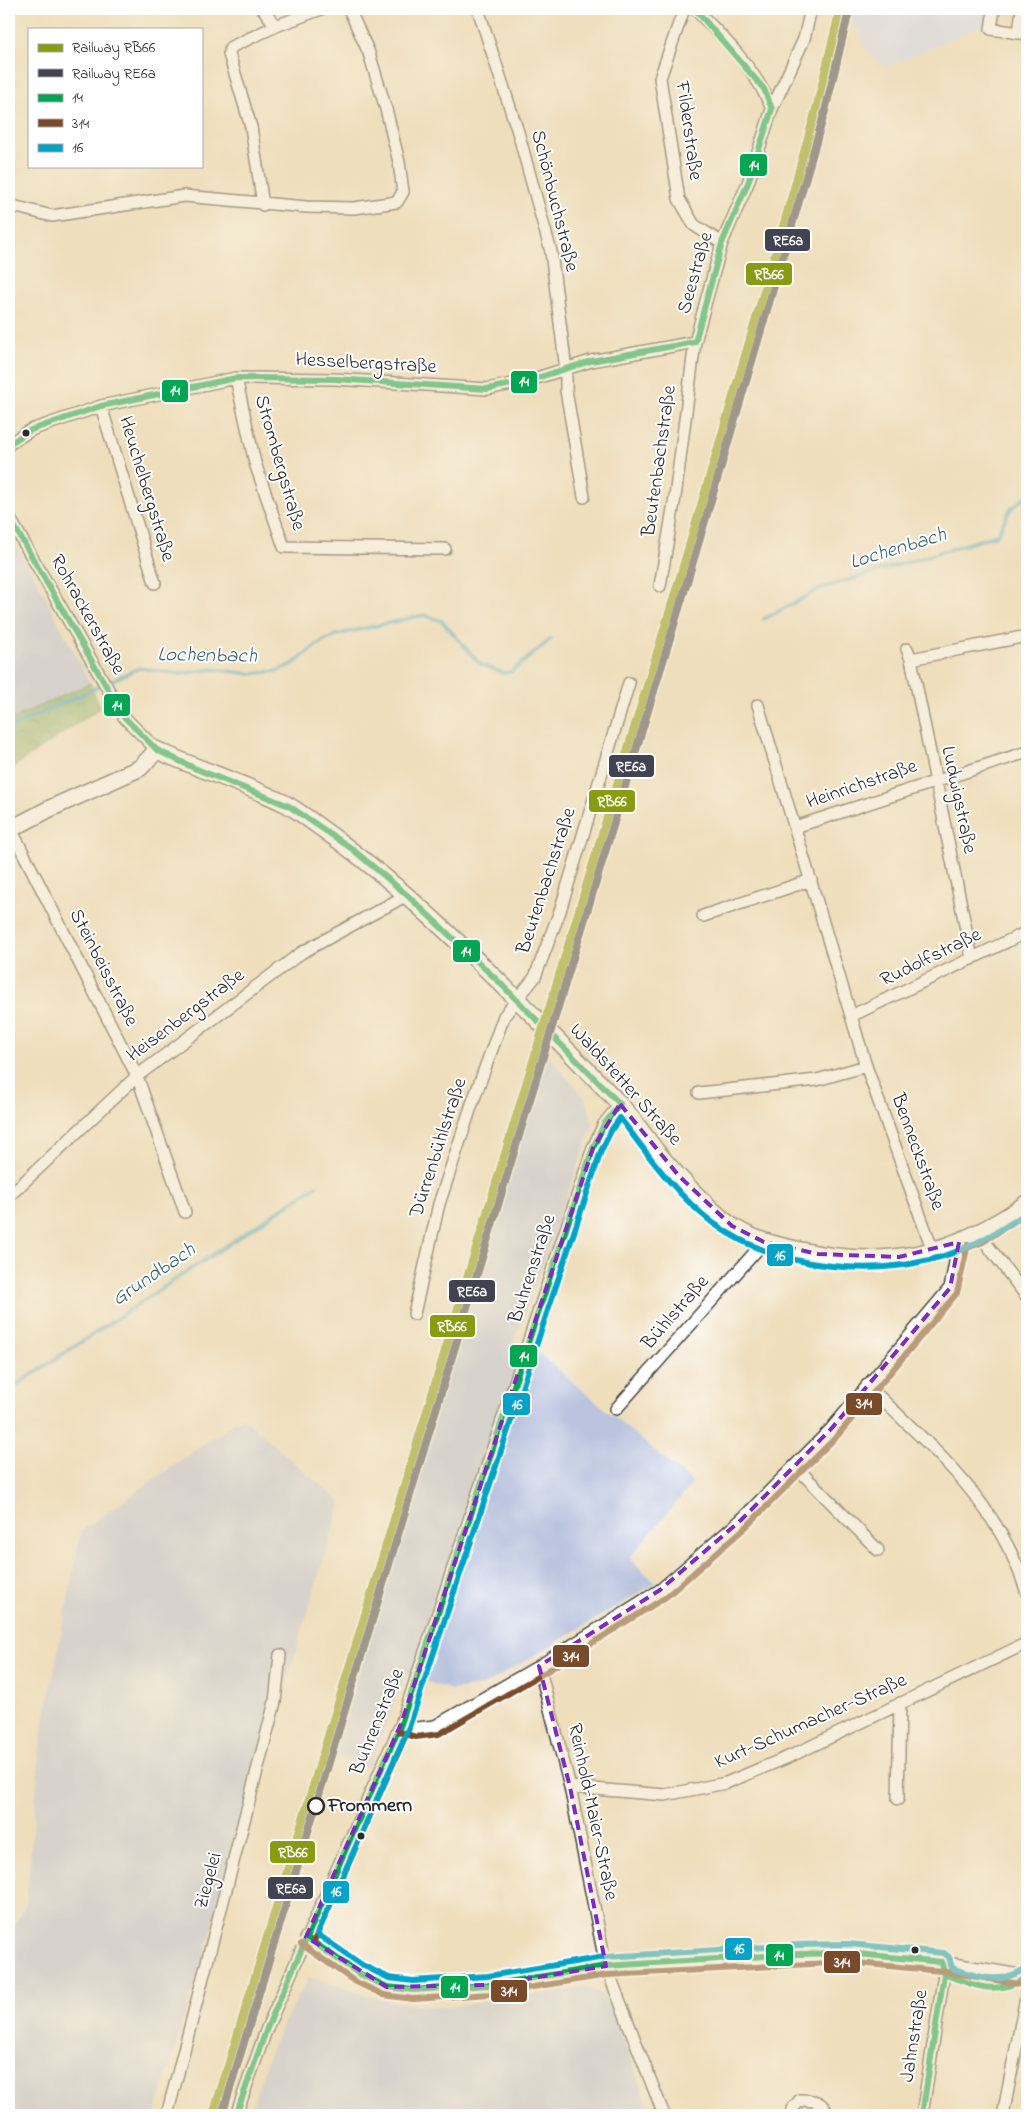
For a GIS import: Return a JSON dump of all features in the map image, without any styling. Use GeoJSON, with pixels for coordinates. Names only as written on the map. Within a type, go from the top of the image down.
{"type":"FeatureCollection","features":[{"type":"Feature","properties":{"kind":"street"},"geometry":{"type":"LineString","coordinates":[[263,9],[276,26]]}},
{"type":"Feature","properties":{"kind":"street"},"geometry":{"type":"LineString","coordinates":[[263,205],[251,127],[229,54],[231,48],[276,26],[321,9]]}},
{"type":"Feature","properties":{"kind":"street"},"geometry":{"type":"LineString","coordinates":[[9,205],[52,216],[184,196],[263,205],[354,208],[397,202],[403,192],[399,162],[386,109],[369,53],[349,9]]}},
{"type":"Feature","properties":{"kind":"street","name":"Schönbuchstraße"},"geometry":{"type":"LineString","coordinates":[[478,9],[518,132],[551,252],[566,370],[566,390],[584,497]]}},
{"type":"Feature","properties":{"kind":"street","name":"Filderstraße"},"geometry":{"type":"LineString","coordinates":[[684,9],[660,78],[678,199],[694,225],[722,243]]}},
{"type":"Feature","properties":{"kind":"street"},"geometry":{"type":"LineString","coordinates":[[695,9],[717,32],[764,89],[772,109]]}},
{"type":"Feature","properties":{"kind":"street","name":"Seestraße"},"geometry":{"type":"LineString","coordinates":[[696,342],[722,243],[748,183],[772,109],[804,39],[811,9]]}},
{"type":"Feature","properties":{"kind":"street"},"geometry":{"type":"LineString","coordinates":[[994,9],[991,29],[1023,33],[1022,9]]}},
{"type":"Feature","properties":{"kind":"street","name":"Hesselbergstraße"},"geometry":{"type":"LineString","coordinates":[[9,444],[31,430],[101,406],[236,378],[335,379],[487,390],[527,381],[591,361],[696,342]]}},
{"type":"Feature","properties":{"kind":"street","name":"Beutenbachstraße"},"geometry":{"type":"LineString","coordinates":[[660,586],[675,497],[696,342]]}},
{"type":"Feature","properties":{"kind":"street","name":"Strombergstraße"},"geometry":{"type":"LineString","coordinates":[[236,378],[256,463],[284,546],[445,549]]}},
{"type":"Feature","properties":{"kind":"street","name":"Heuchelbergstraße"},"geometry":{"type":"LineString","coordinates":[[101,406],[155,583]]}},
{"type":"Feature","properties":{"kind":"street","name":"Rohrackerstraße"},"geometry":{"type":"LineString","coordinates":[[9,516],[99,672],[108,692],[124,717],[157,750]]}},
{"type":"Feature","properties":{"kind":"street","name":"Ludwigstraße"},"geometry":{"type":"LineString","coordinates":[[972,959],[909,654],[1027,636]]}},
{"type":"Feature","properties":{"kind":"street","name":"Beutenbachstraße"},"geometry":{"type":"LineString","coordinates":[[517,1000],[535,977],[560,911],[629,683]]}},
{"type":"Feature","properties":{"kind":"street","name":"Benneckstraße"},"geometry":{"type":"LineString","coordinates":[[758,705],[866,1066],[933,1251]]}},
{"type":"Feature","properties":{"kind":"street"},"geometry":{"type":"LineString","coordinates":[[10,830],[49,809],[140,768],[157,750]]}},
{"type":"Feature","properties":{"kind":"street","name":"Waldstetter Straße"},"geometry":{"type":"LineString","coordinates":[[157,750],[194,768],[289,806],[351,848],[406,895],[517,1000],[620,1104],[658,1152],[703,1202],[732,1226],[764,1242],[818,1254],[869,1259],[899,1258],[933,1251],[978,1234],[1027,1203]]}},
{"type":"Feature","properties":{"kind":"street","name":"Heinrichstraße"},"geometry":{"type":"LineString","coordinates":[[795,827],[935,780],[1027,752]]}},
{"type":"Feature","properties":{"kind":"street","name":"Steinbeisstraße"},"geometry":{"type":"LineString","coordinates":[[10,830],[137,1076],[185,1212]]}},
{"type":"Feature","properties":{"kind":"street"},"geometry":{"type":"LineString","coordinates":[[703,916],[811,880]]}},
{"type":"Feature","properties":{"kind":"street","name":"Heisenbergstraße"},"geometry":{"type":"LineString","coordinates":[[9,1196],[137,1076],[301,953],[406,895]]}},
{"type":"Feature","properties":{"kind":"street","name":"Rudolfstraße"},"geometry":{"type":"LineString","coordinates":[[851,1016],[1027,932]]}},
{"type":"Feature","properties":{"kind":"street","name":"Dürrenbühlstraße"},"geometry":{"type":"LineString","coordinates":[[414,1314],[439,1204],[504,1016],[517,1000]]}},
{"type":"Feature","properties":{"kind":"street"},"geometry":{"type":"LineString","coordinates":[[699,1093],[817,1080],[866,1066]]}},
{"type":"Feature","properties":{"kind":"street","name":"Buhrenstraße"},"geometry":{"type":"LineString","coordinates":[[236,2115],[267,2028],[401,1724],[593,1148],[604,1124],[620,1104]]}},
{"type":"Feature","properties":{"kind":"street"},"geometry":{"type":"LineString","coordinates":[[978,1234],[1027,1297]]}},
{"type":"Feature","properties":{"kind":"street","name":"Bühlstraße"},"geometry":{"type":"LineString","coordinates":[[616,1409],[764,1242]]}},
{"type":"Feature","properties":{"kind":"street"},"geometry":{"type":"LineString","coordinates":[[401,1724],[417,1728],[435,1726],[539,1666],[660,1590],[734,1527],[796,1467],[950,1288],[958,1242]]}},
{"type":"Feature","properties":{"kind":"street"},"geometry":{"type":"LineString","coordinates":[[868,1385],[961,1478],[984,1506],[1004,1536],[1027,1593]]}},
{"type":"Feature","properties":{"kind":"street"},"geometry":{"type":"LineString","coordinates":[[796,1467],[878,1550]]}},
{"type":"Feature","properties":{"kind":"street","name":"Kurt-Schumacher-Straße"},"geometry":{"type":"LineString","coordinates":[[570,1787],[665,1795],[726,1783],[793,1755],[1027,1643]]}},
{"type":"Feature","properties":{"kind":"street","name":"Ziegelei"},"geometry":{"type":"LineString","coordinates":[[167,2115],[275,1702],[280,1655]]}},
{"type":"Feature","properties":{"kind":"street","name":"Reinhold-Maier-Straße"},"geometry":{"type":"LineString","coordinates":[[539,1666],[570,1787],[606,1966],[664,2115]]}},
{"type":"Feature","properties":{"kind":"street"},"geometry":{"type":"LineString","coordinates":[[898,1799],[900,1703]]}},
{"type":"Feature","properties":{"kind":"street"},"geometry":{"type":"LineString","coordinates":[[306,1937],[358,1972],[387,1987],[413,1990],[489,1985],[606,1966],[847,1953],[942,1962],[1027,1976]]}},
{"type":"Feature","properties":{"kind":"street","name":"Jahnstraße"},"geometry":{"type":"LineString","coordinates":[[922,2115],[944,1974],[942,1962]]}},
{"type":"Feature","properties":{"kind":"street"},"geometry":{"type":"LineString","coordinates":[[1004,2115],[1027,1992]]}},
{"type":"Feature","properties":{"kind":"street"},"geometry":{"type":"LineString","coordinates":[[791,2115],[792,2109],[800,2100],[816,2100],[825,2108],[828,2115]]}},
{"type":"Feature","properties":{"kind":"highlighted area"},"geometry":{"type":"Polygon","coordinates":[[[620,1104],[679,1176],[732,1226],[764,1242],[818,1254],[899,1257],[959,1242],[950,1288],[831,1429],[741,1520],[660,1590],[539,1666],[570,1787],[606,1966],[489,1985],[387,1987],[306,1937],[401,1724],[593,1148],[620,1104]]]}},
{"type":"Feature","properties":{"kind":"shaded area"},"geometry":{"type":"Polygon","coordinates":[[[853,9],[1014,9],[1013,12],[887,67],[871,56],[851,18],[853,9]]]}},
{"type":"Feature","properties":{"kind":"shaded area"},"geometry":{"type":"Polygon","coordinates":[[[9,534],[31,570],[90,683],[9,719],[9,534]]]}},
{"type":"Feature","properties":{"kind":"shaded area"},"geometry":{"type":"Polygon","coordinates":[[[544,1051],[586,1099],[593,1124],[514,1342],[537,1352],[693,1483],[629,1558],[656,1583],[483,1686],[451,1690],[405,1674],[369,1768],[334,1754],[416,1486],[476,1272],[544,1051]]]}},
{"type":"Feature","properties":{"kind":"shaded area"},"geometry":{"type":"Polygon","coordinates":[[[242,1417],[341,1503],[155,2115],[9,2115],[9,1933],[26,1905],[41,1737],[81,1531],[242,1417]]]}},
{"type":"Feature","properties":{"kind":"shaded area"},"geometry":{"type":"Polygon","coordinates":[[[309,1977],[391,2002],[441,2007],[586,1987],[602,1994],[611,2006],[650,2109],[649,2115],[249,2115],[272,2045],[309,1977]]]}},
{"type":"Feature","properties":{"kind":"green space"},"geometry":{"type":"Polygon","coordinates":[[[90,683],[100,708],[9,770],[9,720],[90,683]]]}},
{"type":"Feature","properties":{"kind":"waterway","name":"Lochenbach"},"geometry":{"type":"LineString","coordinates":[[764,619],[822,588],[997,535],[1010,510],[1027,495]]}},
{"type":"Feature","properties":{"kind":"waterway","name":"Lochenbach"},"geometry":{"type":"LineString","coordinates":[[9,728],[139,668],[180,674],[213,669],[250,674],[277,671],[293,664],[318,644],[336,635],[424,615],[442,621],[480,664],[503,673],[511,672],[551,639]]}},
{"type":"Feature","properties":{"kind":"waterway","name":"Grundbach"},"geometry":{"type":"LineString","coordinates":[[9,1390],[316,1186]]}},
{"type":"Feature","properties":{"kind":"rail line","name":"RB66"},"geometry":{"type":"LineString","coordinates":[[213,2115],[679,580],[789,206],[816,109],[840,9]]}},
{"type":"Feature","properties":{"kind":"rail line","name":"RE6a"},"geometry":{"type":"LineString","coordinates":[[222,2115],[687,582],[825,111],[849,11]]}},
{"type":"Feature","properties":{"kind":"transit line","name":"14"},"geometry":{"type":"LineString","coordinates":[[695,9],[764,89],[772,109],[748,183],[722,243],[695,342]]}},
{"type":"Feature","properties":{"kind":"transit line","name":"14"},"geometry":{"type":"LineString","coordinates":[[9,444],[31,430],[101,406],[236,378],[335,379],[487,389],[527,381],[591,361],[695,342]]}},
{"type":"Feature","properties":{"kind":"transit line","name":"14"},"geometry":{"type":"LineString","coordinates":[[9,517],[124,717],[157,750],[194,768],[289,806],[351,848],[407,895],[497,980],[620,1104]]}},
{"type":"Feature","properties":{"kind":"transit line","name":"14"},"geometry":{"type":"LineString","coordinates":[[236,2115],[267,2028],[401,1724],[593,1148],[604,1124],[620,1104]]}},
{"type":"Feature","properties":{"kind":"transit line","name":"16"},"geometry":{"type":"LineString","coordinates":[[1023,1970],[1014,1975],[1004,1977],[979,1977],[952,1968],[949,1957],[944,1953],[848,1944],[797,1945],[605,1957],[488,1976],[413,1981],[389,1978],[362,1965],[317,1934],[409,1727],[601,1151],[620,1118],[675,1187],[713,1223],[739,1239],[767,1251],[797,1260],[828,1266],[859,1268],[921,1262],[970,1246],[1027,1213]]}},
{"type":"Feature","properties":{"kind":"transit line","name":"314"},"geometry":{"type":"LineString","coordinates":[[962,1250],[983,1242],[1027,1213]]}},
{"type":"Feature","properties":{"kind":"transit line","name":"314"},"geometry":{"type":"LineString","coordinates":[[399,1732],[416,1737],[439,1734],[544,1673],[666,1597],[747,1526],[838,1435],[957,1293],[968,1244]]}},
{"type":"Feature","properties":{"kind":"transit line","name":"314"},"geometry":{"type":"LineString","coordinates":[[314,1941],[409,1728]]}},
{"type":"Feature","properties":{"kind":"transit line","name":"14"},"geometry":{"type":"LineString","coordinates":[[306,1937],[358,1973],[387,1987],[413,1990],[489,1985],[606,1966],[798,1954],[847,1953],[942,1962]]}},
{"type":"Feature","properties":{"kind":"transit line","name":"314"},"geometry":{"type":"LineString","coordinates":[[301,1944],[354,1981],[384,1995],[413,1999],[490,1994],[607,1975],[847,1962],[941,1971],[1026,1985]]}},
{"type":"Feature","properties":{"kind":"transit line","name":"14"},"geometry":{"type":"LineString","coordinates":[[922,2115],[944,1974],[942,1962]]}},
{"type":"Feature","properties":{"kind":"transit line","name":"14"},"geometry":{"type":"LineString","coordinates":[[944,1974],[976,1985],[995,1988],[1005,1987],[1027,1978]]}},
{"type":"Feature","properties":{"kind":"place","name":"Frommern"},"geometry":{"type":"Point","coordinates":[316,1806]}}]}
